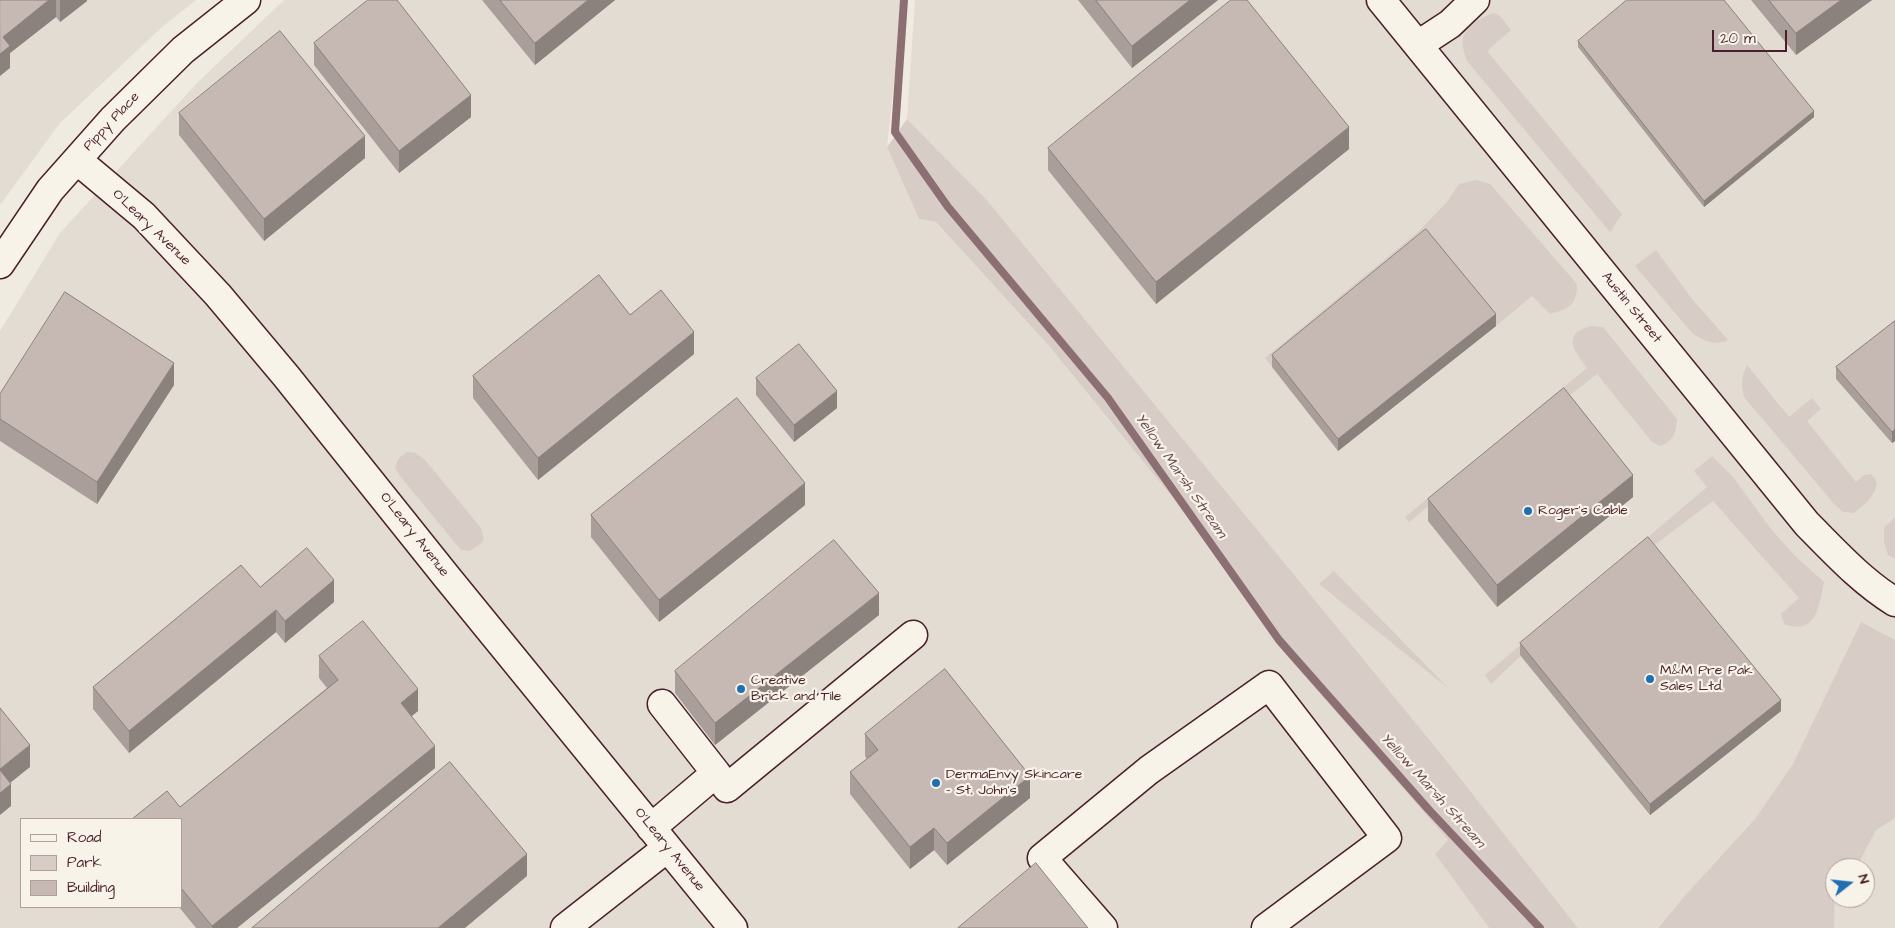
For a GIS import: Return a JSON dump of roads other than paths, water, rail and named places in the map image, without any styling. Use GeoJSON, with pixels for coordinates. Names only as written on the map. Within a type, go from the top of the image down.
{"type":"FeatureCollection","features":[{"type":"Feature","properties":{"kind":"street","name":"Pippy Place"},"geometry":{"type":"LineString","coordinates":[[0,264],[46,195],[113,119],[183,50],[246,0]]}},
{"type":"Feature","properties":{"kind":"street","name":"Austin Street"},"geometry":{"type":"LineString","coordinates":[[1381,0],[1807,524],[1877,591],[1895,602]]}},
{"type":"Feature","properties":{"kind":"street"},"geometry":{"type":"LineString","coordinates":[[1418,46],[1450,24],[1475,0]]}},
{"type":"Feature","properties":{"kind":"street","name":"O'Leary Avenue"},"geometry":{"type":"LineString","coordinates":[[77,160],[144,216],[218,295],[310,405],[733,928]]}},
{"type":"Feature","properties":{"kind":"street"},"geometry":{"type":"LineString","coordinates":[[662,704],[727,788],[914,635]]}},
{"type":"Feature","properties":{"kind":"street"},"geometry":{"type":"LineString","coordinates":[[1020,877],[1149,770],[1269,684],[1387,838],[1266,928]]}},
{"type":"Feature","properties":{"kind":"street"},"geometry":{"type":"LineString","coordinates":[[565,928],[659,838],[716,773]]}},
{"type":"Feature","properties":{"kind":"street"},"geometry":{"type":"LineString","coordinates":[[1042,858],[1103,928]]}},
{"type":"Feature","properties":{"kind":"waterway","name":"Yellow Marsh Stream"},"geometry":{"type":"LineString","coordinates":[[904,0],[895,132],[948,207],[1108,398],[1279,640],[1429,810],[1540,928]]}},
{"type":"Feature","properties":{"kind":"place","name":"Roger's Cable"},"geometry":{"type":"Point","coordinates":[1528,511]}},
{"type":"Feature","properties":{"kind":"place","name":"M&M Pre Pak Sales Ltd."},"geometry":{"type":"Point","coordinates":[1650,679]}},
{"type":"Feature","properties":{"kind":"place","name":"Creative Brick and Tile"},"geometry":{"type":"Point","coordinates":[741,689]}},
{"type":"Feature","properties":{"kind":"place","name":"DermaEnvy Skincare - St. John's"},"geometry":{"type":"Point","coordinates":[936,783]}}]}
